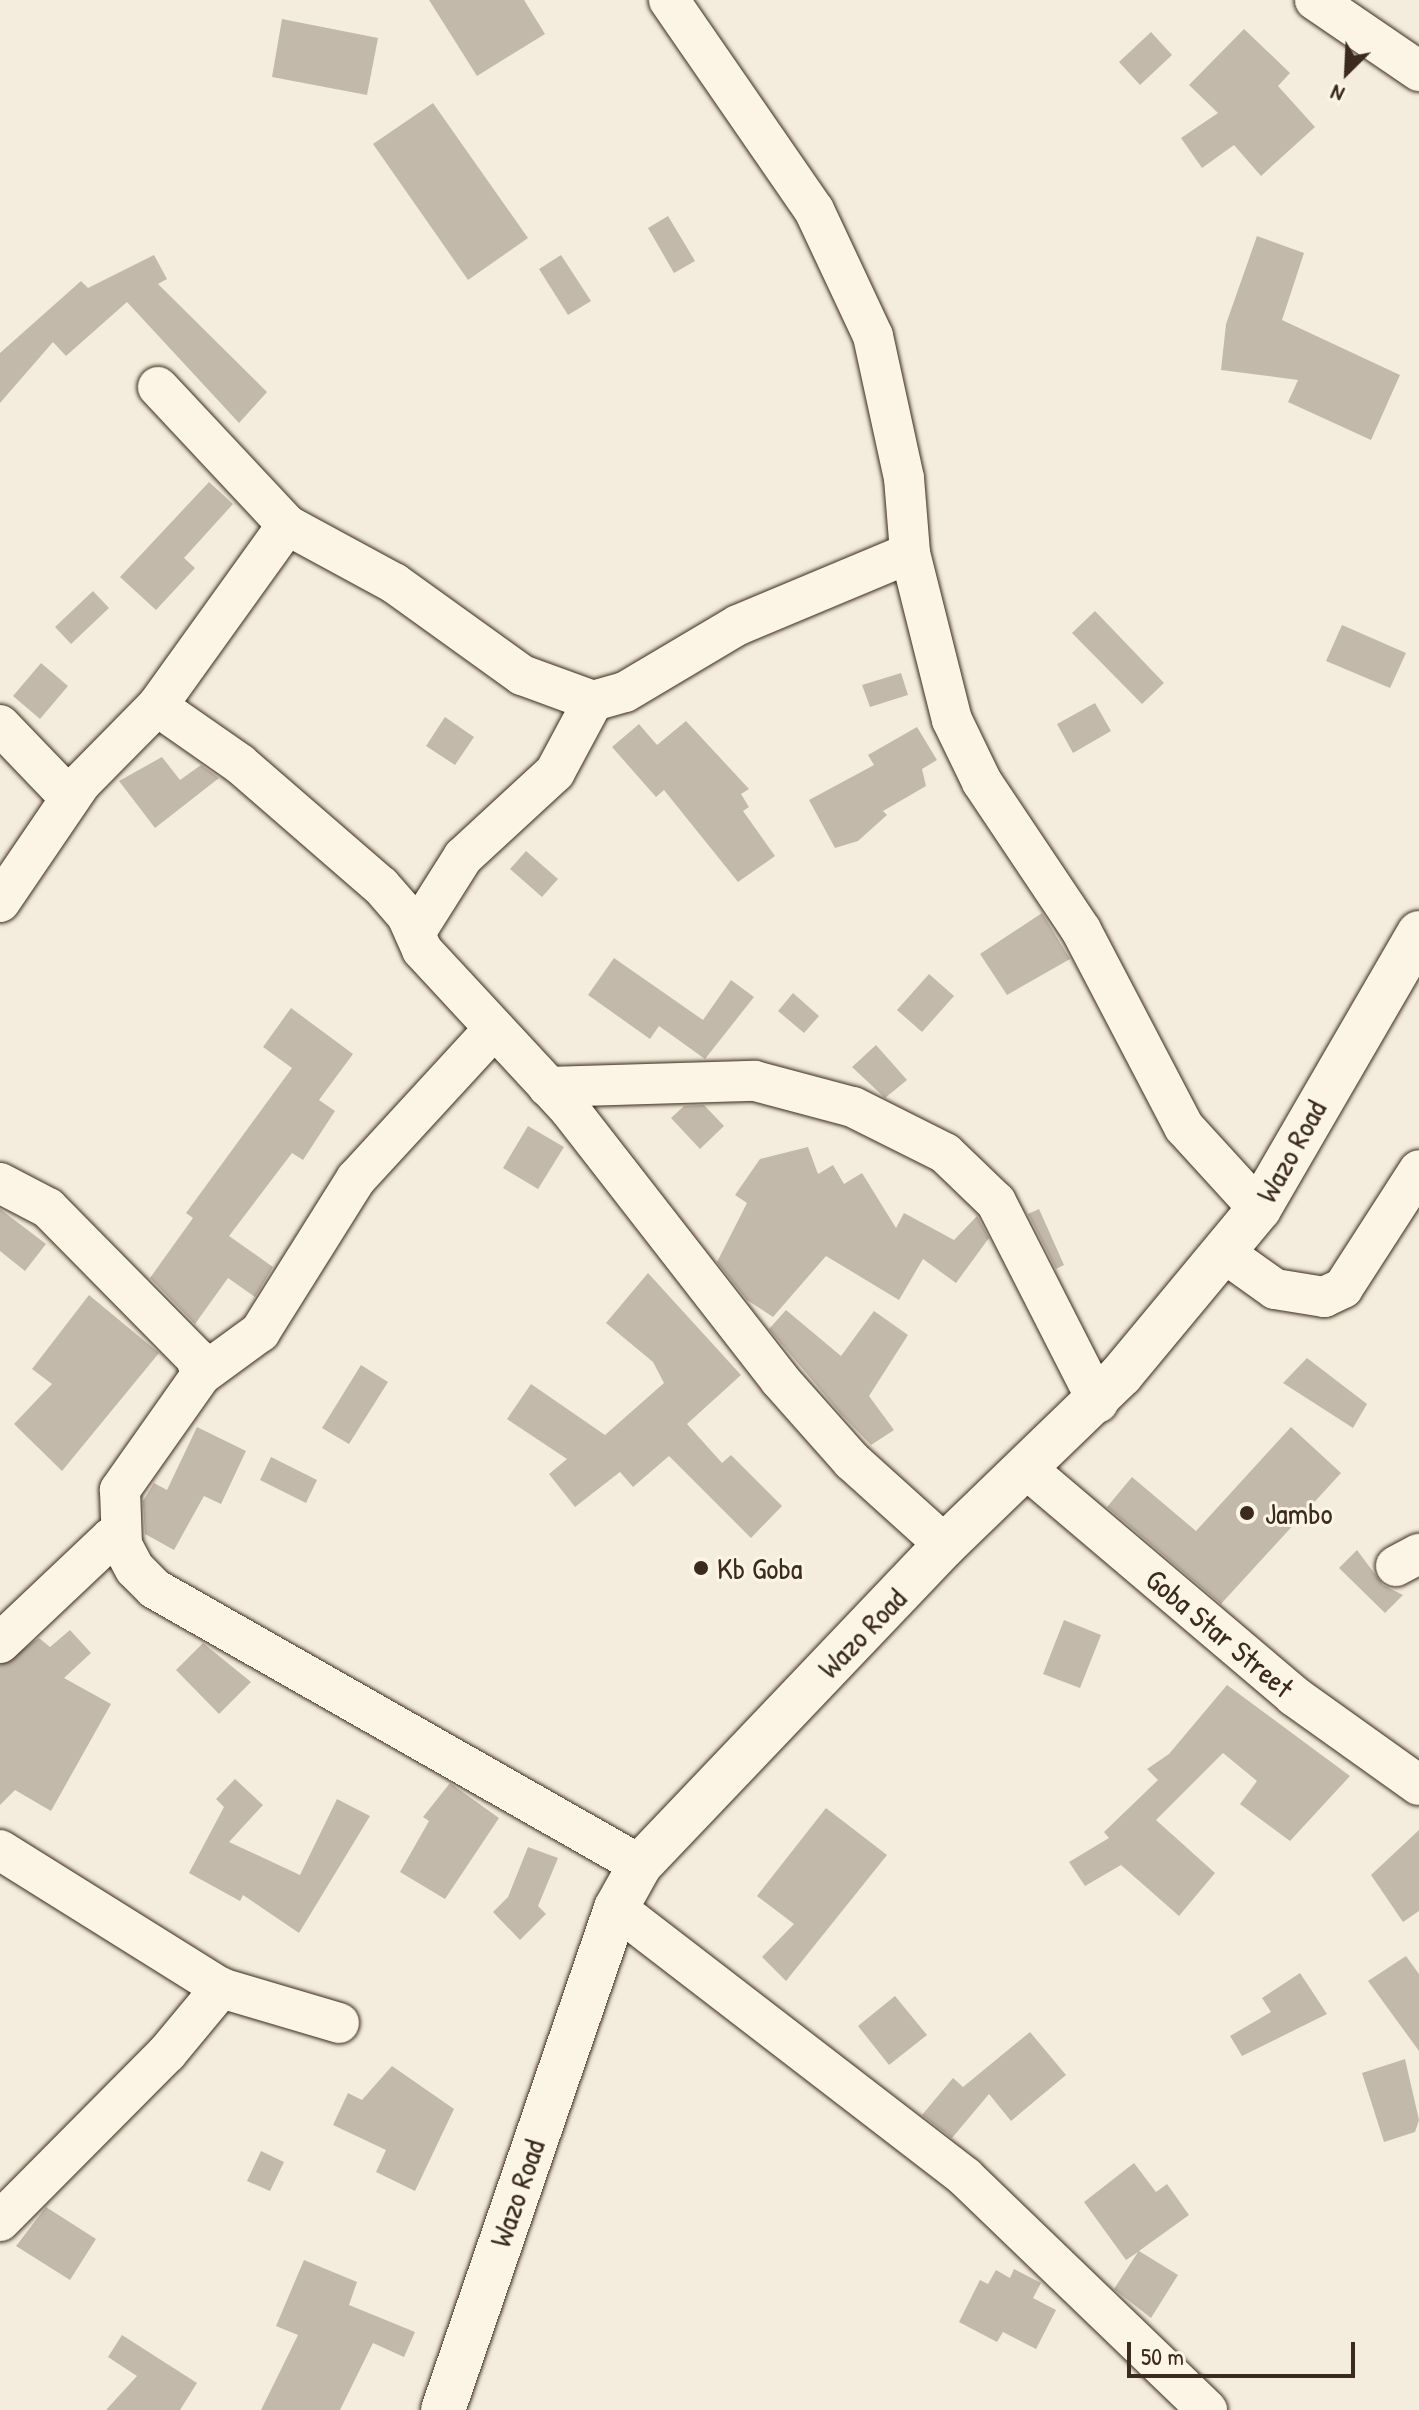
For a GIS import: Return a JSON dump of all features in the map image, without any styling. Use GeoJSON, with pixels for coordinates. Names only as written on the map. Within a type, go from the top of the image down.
{"type":"FeatureCollection","features":[{"type":"Feature","properties":{"kind":"main road","name":"Wazo Road"},"geometry":{"type":"LineString","coordinates":[[443,2410],[616,1908],[640,1865],[945,1545],[1029,1471],[1098,1402],[1259,1209],[1419,933]]}},
{"type":"Feature","properties":{"kind":"street"},"geometry":{"type":"LineString","coordinates":[[669,0],[814,210],[873,336],[904,478],[910,553],[952,720],[982,782],[1081,930],[1184,1127],[1259,1209]]}},
{"type":"Feature","properties":{"kind":"street"},"geometry":{"type":"LineString","coordinates":[[1315,0],[1419,71]]}},
{"type":"Feature","properties":{"kind":"street"},"geometry":{"type":"LineString","coordinates":[[158,387],[287,525],[394,583],[522,675],[593,701],[625,692],[738,625],[910,553]]}},
{"type":"Feature","properties":{"kind":"street"},"geometry":{"type":"LineString","coordinates":[[0,902],[70,798],[157,706],[287,525]]}},
{"type":"Feature","properties":{"kind":"street"},"geometry":{"type":"LineString","coordinates":[[415,933],[463,857],[555,772],[593,701]]}},
{"type":"Feature","properties":{"kind":"street"},"geometry":{"type":"LineString","coordinates":[[157,706],[240,764],[381,886],[415,933],[494,1029],[548,1087],[780,1380],[852,1461],[945,1545]]}},
{"type":"Feature","properties":{"kind":"street"},"geometry":{"type":"LineString","coordinates":[[0,725],[70,798]]}},
{"type":"Feature","properties":{"kind":"street"},"geometry":{"type":"LineString","coordinates":[[122,1545],[117,1518],[131,1466],[201,1375],[260,1332],[356,1179],[494,1029]]}},
{"type":"Feature","properties":{"kind":"street"},"geometry":{"type":"LineString","coordinates":[[548,1087],[755,1081],[853,1107],[945,1153],[996,1202],[1098,1402]]}},
{"type":"Feature","properties":{"kind":"street"},"geometry":{"type":"LineString","coordinates":[[1223,1252],[1275,1289],[1324,1297],[1343,1288],[1419,1170]]}},
{"type":"Feature","properties":{"kind":"street"},"geometry":{"type":"LineString","coordinates":[[0,1183],[48,1208],[187,1342],[201,1375]]}},
{"type":"Feature","properties":{"kind":"street","name":"Goba Star Street"},"geometry":{"type":"LineString","coordinates":[[1029,1471],[1294,1696],[1419,1785]]}},
{"type":"Feature","properties":{"kind":"street"},"geometry":{"type":"LineString","coordinates":[[0,1643],[111,1538],[122,1545],[155,1589],[640,1865]]}},
{"type":"Feature","properties":{"kind":"street"},"geometry":{"type":"LineString","coordinates":[[0,1850],[221,1988],[339,2023]]}},
{"type":"Feature","properties":{"kind":"street"},"geometry":{"type":"LineString","coordinates":[[616,1908],[965,2177],[1207,2410]]}},
{"type":"Feature","properties":{"kind":"street"},"geometry":{"type":"LineString","coordinates":[[0,2221],[167,2053],[221,1988]]}},
{"type":"Feature","properties":{"kind":"building"},"geometry":{"type":"Polygon","coordinates":[[[429,0],[524,0],[545,34],[477,76],[429,0]]]}},
{"type":"Feature","properties":{"kind":"building"},"geometry":{"type":"Polygon","coordinates":[[[282,19],[378,38],[367,95],[272,77],[282,19]]]}},
{"type":"Feature","properties":{"kind":"building"},"geometry":{"type":"Polygon","coordinates":[[[1244,29],[1290,73],[1278,86],[1315,127],[1261,176],[1234,145],[1202,168],[1181,138],[1218,113],[1189,85],[1244,29]]]}},
{"type":"Feature","properties":{"kind":"building"},"geometry":{"type":"Polygon","coordinates":[[[1151,32],[1172,55],[1140,85],[1119,62],[1151,32]]]}},
{"type":"Feature","properties":{"kind":"building"},"geometry":{"type":"Polygon","coordinates":[[[433,103],[528,238],[468,280],[373,144],[433,103]]]}},
{"type":"Feature","properties":{"kind":"building"},"geometry":{"type":"Polygon","coordinates":[[[668,216],[695,261],[674,273],[648,228],[668,216]]]}},
{"type":"Feature","properties":{"kind":"building"},"geometry":{"type":"Polygon","coordinates":[[[1257,236],[1304,253],[1282,320],[1400,375],[1371,440],[1288,402],[1298,380],[1221,370],[1226,324],[1257,236]]]}},
{"type":"Feature","properties":{"kind":"building"},"geometry":{"type":"Polygon","coordinates":[[[154,255],[167,279],[158,284],[267,392],[239,423],[127,302],[66,356],[53,342],[0,403],[0,353],[81,281],[88,288],[154,255]]]}},
{"type":"Feature","properties":{"kind":"building"},"geometry":{"type":"Polygon","coordinates":[[[561,255],[591,301],[568,315],[539,269],[561,255]]]}},
{"type":"Feature","properties":{"kind":"building"},"geometry":{"type":"Polygon","coordinates":[[[209,482],[233,504],[184,558],[195,568],[156,610],[120,577],[209,482]]]}},
{"type":"Feature","properties":{"kind":"building"},"geometry":{"type":"Polygon","coordinates":[[[93,591],[109,608],[71,644],[55,627],[93,591]]]}},
{"type":"Feature","properties":{"kind":"building"},"geometry":{"type":"Polygon","coordinates":[[[1095,611],[1164,683],[1142,704],[1072,633],[1095,611]]]}},
{"type":"Feature","properties":{"kind":"building"},"geometry":{"type":"Polygon","coordinates":[[[1342,625],[1406,653],[1390,688],[1326,661],[1342,625]]]}},
{"type":"Feature","properties":{"kind":"building"},"geometry":{"type":"Polygon","coordinates":[[[41,663],[68,686],[40,719],[13,696],[41,663]]]}},
{"type":"Feature","properties":{"kind":"building"},"geometry":{"type":"Polygon","coordinates":[[[901,673],[908,695],[870,707],[862,685],[901,673]]]}},
{"type":"Feature","properties":{"kind":"building"},"geometry":{"type":"Polygon","coordinates":[[[1095,703],[1111,731],[1073,753],[1057,724],[1095,703]]]}},
{"type":"Feature","properties":{"kind":"building"},"geometry":{"type":"Polygon","coordinates":[[[445,717],[474,737],[455,765],[426,746],[445,717]]]}},
{"type":"Feature","properties":{"kind":"building"},"geometry":{"type":"Polygon","coordinates":[[[686,721],[749,789],[741,794],[749,807],[743,811],[775,856],[738,882],[664,790],[656,797],[612,747],[639,724],[657,745],[686,721]]]}},
{"type":"Feature","properties":{"kind":"building"},"geometry":{"type":"Polygon","coordinates":[[[917,727],[937,760],[922,769],[926,786],[883,811],[887,815],[858,841],[835,848],[809,800],[874,765],[868,755],[917,727]]]}},
{"type":"Feature","properties":{"kind":"building"},"geometry":{"type":"Polygon","coordinates":[[[162,757],[180,780],[201,765],[219,778],[155,828],[119,781],[162,757]]]}},
{"type":"Feature","properties":{"kind":"building"},"geometry":{"type":"Polygon","coordinates":[[[526,851],[558,879],[542,897],[510,869],[526,851]]]}},
{"type":"Feature","properties":{"kind":"building"},"geometry":{"type":"Polygon","coordinates":[[[1042,913],[1070,959],[1007,995],[980,954],[1042,913]]]}},
{"type":"Feature","properties":{"kind":"building"},"geometry":{"type":"Polygon","coordinates":[[[614,958],[703,1020],[731,980],[754,997],[705,1059],[659,1026],[650,1039],[588,995],[614,958]]]}},
{"type":"Feature","properties":{"kind":"building"},"geometry":{"type":"Polygon","coordinates":[[[929,974],[954,996],[922,1032],[897,1010],[929,974]]]}},
{"type":"Feature","properties":{"kind":"building"},"geometry":{"type":"Polygon","coordinates":[[[793,993],[819,1016],[804,1033],[778,1011],[793,993]]]}},
{"type":"Feature","properties":{"kind":"building"},"geometry":{"type":"Polygon","coordinates":[[[291,1008],[353,1054],[319,1100],[335,1111],[303,1160],[292,1153],[229,1236],[273,1267],[255,1297],[228,1278],[195,1324],[150,1278],[193,1218],[186,1213],[292,1068],[263,1047],[291,1008]]]}},
{"type":"Feature","properties":{"kind":"building"},"geometry":{"type":"Polygon","coordinates":[[[876,1045],[907,1080],[885,1098],[852,1067],[876,1045]]]}},
{"type":"Feature","properties":{"kind":"building"},"geometry":{"type":"Polygon","coordinates":[[[704,1105],[724,1126],[700,1149],[671,1118],[684,1106],[704,1105]]]}},
{"type":"Feature","properties":{"kind":"building"},"geometry":{"type":"Polygon","coordinates":[[[528,1126],[564,1147],[538,1189],[503,1168],[528,1126]]]}},
{"type":"Feature","properties":{"kind":"building"},"geometry":{"type":"Polygon","coordinates":[[[808,1147],[818,1174],[833,1165],[844,1184],[862,1173],[896,1228],[904,1213],[954,1240],[977,1216],[989,1238],[956,1283],[923,1259],[899,1300],[826,1256],[773,1317],[747,1300],[717,1262],[747,1203],[735,1195],[760,1159],[808,1147]]]}},
{"type":"Feature","properties":{"kind":"building"},"geometry":{"type":"Polygon","coordinates":[[[0,1209],[46,1244],[25,1271],[0,1251],[0,1209]]]}},
{"type":"Feature","properties":{"kind":"building"},"geometry":{"type":"Polygon","coordinates":[[[1039,1209],[1064,1265],[1056,1269],[1028,1214],[1039,1209]]]}},
{"type":"Feature","properties":{"kind":"building"},"geometry":{"type":"Polygon","coordinates":[[[648,1273],[741,1375],[687,1424],[722,1463],[731,1455],[782,1506],[751,1538],[669,1456],[633,1487],[620,1472],[575,1507],[549,1474],[567,1459],[507,1419],[531,1384],[605,1435],[664,1383],[653,1362],[606,1323],[648,1273]]]}},
{"type":"Feature","properties":{"kind":"building"},"geometry":{"type":"Polygon","coordinates":[[[89,1295],[159,1353],[62,1471],[14,1424],[52,1384],[32,1369],[89,1295]]]}},
{"type":"Feature","properties":{"kind":"building"},"geometry":{"type":"Polygon","coordinates":[[[786,1310],[841,1356],[874,1311],[908,1335],[869,1396],[894,1430],[871,1445],[840,1413],[769,1329],[786,1310]]]}},
{"type":"Feature","properties":{"kind":"building"},"geometry":{"type":"Polygon","coordinates":[[[1307,1358],[1367,1404],[1353,1428],[1283,1383],[1307,1358]]]}},
{"type":"Feature","properties":{"kind":"building"},"geometry":{"type":"Polygon","coordinates":[[[361,1365],[388,1382],[349,1444],[322,1428],[361,1365]]]}},
{"type":"Feature","properties":{"kind":"building"},"geometry":{"type":"Polygon","coordinates":[[[197,1427],[246,1451],[221,1504],[204,1496],[174,1550],[145,1534],[143,1501],[154,1483],[167,1490],[197,1427]]]}},
{"type":"Feature","properties":{"kind":"building"},"geometry":{"type":"Polygon","coordinates":[[[1291,1427],[1341,1473],[1221,1604],[1107,1507],[1132,1477],[1196,1531],[1291,1427]]]}},
{"type":"Feature","properties":{"kind":"building"},"geometry":{"type":"Polygon","coordinates":[[[271,1457],[317,1480],[306,1503],[260,1480],[271,1457]]]}},
{"type":"Feature","properties":{"kind":"building"},"geometry":{"type":"Polygon","coordinates":[[[1357,1550],[1383,1585],[1403,1595],[1385,1613],[1339,1568],[1357,1550]]]}},
{"type":"Feature","properties":{"kind":"building"},"geometry":{"type":"Polygon","coordinates":[[[1064,1620],[1101,1635],[1080,1688],[1043,1674],[1064,1620]]]}},
{"type":"Feature","properties":{"kind":"building"},"geometry":{"type":"Polygon","coordinates":[[[70,1630],[91,1653],[64,1678],[111,1704],[51,1811],[15,1790],[0,1805],[0,1665],[39,1638],[50,1647],[70,1630]]]}},
{"type":"Feature","properties":{"kind":"building"},"geometry":{"type":"Polygon","coordinates":[[[203,1643],[251,1682],[219,1714],[176,1670],[203,1643]]]}},
{"type":"Feature","properties":{"kind":"building"},"geometry":{"type":"Polygon","coordinates":[[[1227,1685],[1350,1776],[1290,1841],[1240,1804],[1257,1781],[1223,1753],[1156,1820],[1215,1873],[1179,1916],[1121,1865],[1085,1886],[1069,1862],[1109,1838],[1104,1832],[1158,1780],[1147,1769],[1169,1754],[1227,1685]]]}},
{"type":"Feature","properties":{"kind":"building"},"geometry":{"type":"Polygon","coordinates":[[[235,1779],[263,1805],[229,1842],[300,1875],[337,1799],[370,1816],[299,1933],[243,1895],[240,1901],[189,1873],[224,1807],[216,1799],[235,1779]]]}},
{"type":"Feature","properties":{"kind":"building"},"geometry":{"type":"Polygon","coordinates":[[[450,1783],[499,1818],[445,1899],[400,1872],[429,1821],[423,1817],[450,1783]]]}},
{"type":"Feature","properties":{"kind":"building"},"geometry":{"type":"Polygon","coordinates":[[[826,1808],[887,1855],[786,1981],[762,1957],[794,1924],[757,1896],[826,1808]]]}},
{"type":"Feature","properties":{"kind":"building"},"geometry":{"type":"Polygon","coordinates":[[[1419,1830],[1419,1911],[1403,1922],[1371,1875],[1419,1830]]]}},
{"type":"Feature","properties":{"kind":"building"},"geometry":{"type":"Polygon","coordinates":[[[528,1847],[558,1858],[538,1906],[546,1914],[520,1940],[493,1912],[508,1897],[528,1847]]]}},
{"type":"Feature","properties":{"kind":"building"},"geometry":{"type":"Polygon","coordinates":[[[1406,1956],[1419,1974],[1419,2051],[1368,1981],[1406,1956]]]}},
{"type":"Feature","properties":{"kind":"building"},"geometry":{"type":"Polygon","coordinates":[[[1300,1973],[1327,2014],[1242,2056],[1230,2036],[1271,2012],[1262,1998],[1300,1973]]]}},
{"type":"Feature","properties":{"kind":"building"},"geometry":{"type":"Polygon","coordinates":[[[895,1996],[927,2035],[889,2065],[858,2026],[895,1996]]]}},
{"type":"Feature","properties":{"kind":"building"},"geometry":{"type":"Polygon","coordinates":[[[1030,2032],[1066,2075],[1011,2121],[989,2094],[952,2138],[922,2115],[953,2078],[963,2087],[1030,2032]]]}},
{"type":"Feature","properties":{"kind":"building"},"geometry":{"type":"Polygon","coordinates":[[[1405,2059],[1419,2120],[1415,2132],[1384,2142],[1362,2073],[1405,2059]]]}},
{"type":"Feature","properties":{"kind":"building"},"geometry":{"type":"Polygon","coordinates":[[[392,2066],[454,2109],[415,2191],[376,2172],[386,2150],[333,2125],[348,2093],[362,2100],[392,2066]]]}},
{"type":"Feature","properties":{"kind":"building"},"geometry":{"type":"Polygon","coordinates":[[[261,2151],[284,2162],[270,2191],[247,2181],[261,2151]]]}},
{"type":"Feature","properties":{"kind":"building"},"geometry":{"type":"Polygon","coordinates":[[[1134,2163],[1156,2192],[1167,2184],[1189,2215],[1139,2251],[1178,2275],[1151,2318],[1114,2289],[1138,2252],[1126,2260],[1084,2202],[1134,2163]]]}},
{"type":"Feature","properties":{"kind":"building"},"geometry":{"type":"Polygon","coordinates":[[[46,2207],[96,2239],[70,2280],[16,2246],[46,2207]]]}},
{"type":"Feature","properties":{"kind":"building"},"geometry":{"type":"Polygon","coordinates":[[[304,2260],[357,2282],[349,2305],[415,2332],[404,2357],[373,2343],[340,2410],[261,2410],[298,2335],[276,2326],[304,2260]]]}},
{"type":"Feature","properties":{"kind":"building"},"geometry":{"type":"Polygon","coordinates":[[[1014,2269],[1041,2283],[1033,2298],[1056,2310],[1036,2349],[1003,2332],[997,2342],[959,2322],[980,2280],[988,2284],[996,2270],[1010,2278],[1014,2269]]]}},
{"type":"Feature","properties":{"kind":"building"},"geometry":{"type":"Polygon","coordinates":[[[122,2335],[197,2383],[180,2410],[106,2410],[137,2376],[108,2357],[122,2335]]]}},
{"type":"Feature","properties":{"kind":"place","name":"Jambo"},"geometry":{"type":"Point","coordinates":[1247,1513]}},
{"type":"Feature","properties":{"kind":"place","name":"Kb Goba"},"geometry":{"type":"Point","coordinates":[701,1568]}}]}
